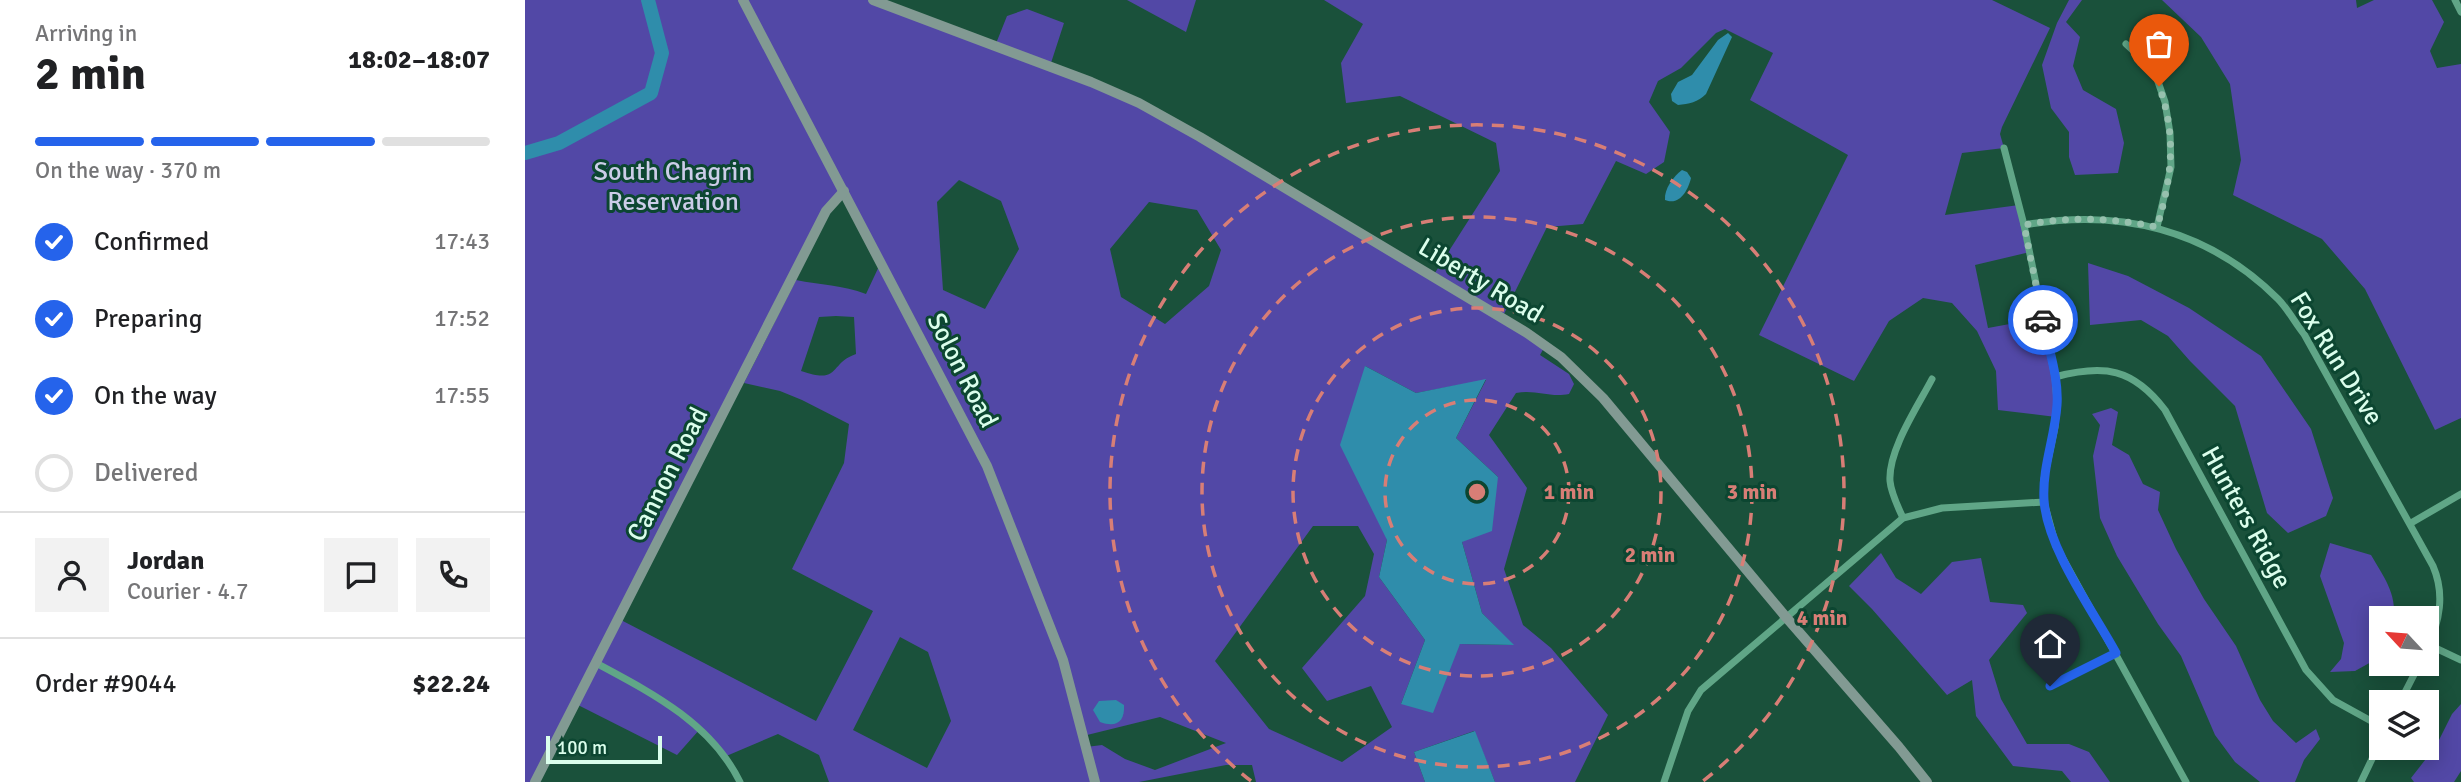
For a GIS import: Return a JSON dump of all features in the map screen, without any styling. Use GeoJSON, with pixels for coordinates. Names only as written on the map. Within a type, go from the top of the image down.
{"type":"FeatureCollection","features":[{"type":"Feature","properties":{"kind":"street","name":"Solon Road"},"geometry":{"type":"LineString","coordinates":[[743,0],[987,466],[1063,660],[1095,782]]}},
{"type":"Feature","properties":{"kind":"street","name":"Liberty Road"},"geometry":{"type":"LineString","coordinates":[[873,0],[1091,82],[1139,103],[1527,333],[1561,357],[1603,398],[1927,782]]}},
{"type":"Feature","properties":{"kind":"street"},"geometry":{"type":"LineString","coordinates":[[2455,0],[2461,12]]}},
{"type":"Feature","properties":{"kind":"street"},"geometry":{"type":"LineString","coordinates":[[2126,44],[2154,70],[2169,122],[2171,167],[2157,227]]}},
{"type":"Feature","properties":{"kind":"street"},"geometry":{"type":"LineString","coordinates":[[2004,148],[2024,225],[2055,377],[2057,409],[2045,469],[2044,502],[2056,546],[2186,782]]}},
{"type":"Feature","properties":{"kind":"street","name":"Cannon Road"},"geometry":{"type":"LineString","coordinates":[[535,782],[826,211],[844,191]]}},
{"type":"Feature","properties":{"kind":"street","name":"Fox Run Drive"},"geometry":{"type":"LineString","coordinates":[[2024,225],[2090,218],[2157,227],[2225,257],[2280,301],[2304,334],[2411,523],[2439,580],[2439,617]]}},
{"type":"Feature","properties":{"kind":"street","name":"Hunters Ridge"},"geometry":{"type":"LineString","coordinates":[[2055,377],[2081,370],[2104,370],[2136,380],[2151,391],[2165,410],[2306,670],[2333,700],[2369,720]]}},
{"type":"Feature","properties":{"kind":"street"},"geometry":{"type":"LineString","coordinates":[[1903,518],[1890,485],[1890,470],[1894,455],[1932,379]]}},
{"type":"Feature","properties":{"kind":"street"},"geometry":{"type":"LineString","coordinates":[[2411,523],[2461,494]]}},
{"type":"Feature","properties":{"kind":"street"},"geometry":{"type":"LineString","coordinates":[[1664,782],[1688,711],[1701,690],[1903,518],[1942,508],[2044,502]]}},
{"type":"Feature","properties":{"kind":"street"},"geometry":{"type":"LineString","coordinates":[[2439,651],[2461,660]]}},
{"type":"Feature","properties":{"kind":"street"},"geometry":{"type":"LineString","coordinates":[[2050,686],[2116,653]]}},
{"type":"Feature","properties":{"kind":"street"},"geometry":{"type":"LineString","coordinates":[[596,663],[676,709],[700,729],[735,771],[740,782]]}},
{"type":"Feature","properties":{"kind":"street"},"geometry":{"type":"LineString","coordinates":[[2361,782],[2372,760]]}},
{"type":"Feature","properties":{"kind":"green space","name":"South Chagrin Reservation"},"geometry":{"type":"Polygon","coordinates":[[[525,0],[885,0],[995,46],[1007,16],[1027,9],[1064,23],[1050,66],[1139,103],[1433,276],[1500,171],[1496,143],[1400,96],[1346,103],[1341,63],[1363,24],[1324,0],[1992,0],[2050,28],[2002,127],[2000,134],[2004,148],[1962,153],[1945,215],[2019,205],[2030,252],[1975,265],[1988,328],[2042,318],[2055,377],[2056,417],[1998,410],[1996,371],[1977,331],[1952,303],[1923,298],[1889,321],[1854,381],[1759,335],[1848,155],[1750,100],[1773,53],[1725,29],[1716,33],[1681,68],[1658,81],[1649,102],[1670,132],[1664,162],[1646,174],[1616,161],[1583,224],[1547,227],[1502,318],[1545,346],[1540,355],[1569,374],[1574,384],[1569,394],[1516,393],[1489,435],[1527,488],[1504,569],[1523,625],[1551,648],[1608,715],[1575,782],[1495,782],[1474,731],[1414,752],[1425,782],[1256,782],[1252,765],[1226,765],[1139,782],[829,782],[819,755],[778,734],[724,757],[700,729],[677,755],[576,704],[535,782],[525,782],[525,0]],[[959,180],[937,202],[943,290],[985,309],[1019,249],[1001,201],[959,180]],[[844,191],[826,211],[619,619],[816,721],[873,611],[792,569],[844,463],[849,424],[780,391],[744,383],[796,280],[866,294],[881,262],[844,191]],[[1149,202],[1110,249],[1121,297],[1165,324],[1209,286],[1221,250],[1197,210],[1149,202]],[[819,317],[801,371],[823,376],[856,354],[854,317],[819,317]],[[1365,366],[1387,540],[1379,577],[1425,640],[1401,704],[1460,644],[1513,645],[1482,613],[1462,542],[1498,477],[1456,438],[1486,380],[1416,393],[1365,366]],[[1313,526],[1215,661],[1269,729],[1342,762],[1392,727],[1371,686],[1327,701],[1302,668],[1365,596],[1374,554],[1358,526],[1313,526]],[[900,637],[853,730],[927,768],[951,721],[928,652],[900,637]],[[1160,717],[1083,736],[1086,747],[1102,745],[1125,759],[1155,770],[1226,743],[1160,717]]]}},
{"type":"Feature","properties":{"kind":"green space"},"geometry":{"type":"Polygon","coordinates":[[[1127,0],[1196,0],[1186,32],[1127,0]]]}},
{"type":"Feature","properties":{"kind":"green space"},"geometry":{"type":"Polygon","coordinates":[[[2069,0],[2082,0],[2066,22],[2080,37],[2073,66],[2083,90],[2116,109],[2124,143],[2118,173],[2075,175],[2069,157],[2069,132],[2051,108],[2042,65],[2057,23],[2069,0]]]}},
{"type":"Feature","properties":{"kind":"green space"},"geometry":{"type":"Polygon","coordinates":[[[2162,0],[2356,0],[2357,8],[2374,0],[2432,0],[2444,22],[2430,51],[2437,68],[2461,64],[2461,418],[2435,430],[2365,289],[2322,239],[2233,195],[2241,160],[2230,84],[2201,37],[2162,0]]]}},
{"type":"Feature","properties":{"kind":"green space"},"geometry":{"type":"Polygon","coordinates":[[[2088,263],[2128,276],[2189,308],[2261,356],[2311,429],[2333,498],[2326,516],[2288,533],[2267,513],[2235,406],[2168,336],[2141,320],[2090,325],[2088,263]]]}},
{"type":"Feature","properties":{"kind":"green space"},"geometry":{"type":"Polygon","coordinates":[[[2111,408],[2118,412],[2112,445],[2129,455],[2143,484],[2160,492],[2158,510],[2176,549],[2204,599],[2236,646],[2260,700],[2273,721],[2296,743],[2316,729],[2320,739],[2304,760],[2295,782],[2260,782],[2235,762],[2215,735],[2181,656],[2158,624],[2117,556],[2100,518],[2093,456],[2100,425],[2092,414],[2111,408]]]}},
{"type":"Feature","properties":{"kind":"green space"},"geometry":{"type":"Polygon","coordinates":[[[2330,543],[2371,555],[2391,593],[2394,606],[2369,606],[2369,663],[2355,671],[2330,672],[2341,659],[2344,643],[2320,576],[2330,543]]]}},
{"type":"Feature","properties":{"kind":"green space"},"geometry":{"type":"Polygon","coordinates":[[[1881,553],[1896,578],[1921,594],[1952,562],[1981,558],[1990,602],[2023,605],[2027,613],[1989,660],[2001,699],[2027,744],[2069,744],[2089,752],[2110,782],[2071,782],[2062,771],[2013,766],[1976,716],[1972,680],[1947,695],[1849,586],[1881,553]]]}},
{"type":"Feature","properties":{"kind":"green space"},"geometry":{"type":"Polygon","coordinates":[[[2461,704],[2461,771],[2454,782],[2414,782],[2411,778],[2425,760],[2439,760],[2439,740],[2452,714],[2461,704]]]}},
{"type":"Feature","properties":{"kind":"water"},"geometry":{"type":"Polygon","coordinates":[[[1728,33],[1732,37],[1706,94],[1697,101],[1686,104],[1678,105],[1672,101],[1671,94],[1678,82],[1692,75],[1718,40],[1728,33]]]}},
{"type":"Feature","properties":{"kind":"water"},"geometry":{"type":"Polygon","coordinates":[[[1682,170],[1691,178],[1685,192],[1675,201],[1665,200],[1670,184],[1682,170]]]}},
{"type":"Feature","properties":{"kind":"water"},"geometry":{"type":"Polygon","coordinates":[[[1365,366],[1416,393],[1486,379],[1456,438],[1498,477],[1492,531],[1462,542],[1482,613],[1514,645],[1460,644],[1433,713],[1401,704],[1425,640],[1379,577],[1387,540],[1340,445],[1365,366]]]}},
{"type":"Feature","properties":{"kind":"water"},"geometry":{"type":"Polygon","coordinates":[[[1116,700],[1124,705],[1121,719],[1115,724],[1100,722],[1093,710],[1099,701],[1116,700]]]}},
{"type":"Feature","properties":{"kind":"water"},"geometry":{"type":"Polygon","coordinates":[[[1475,731],[1495,782],[1425,782],[1414,752],[1475,731]]]}},
{"type":"Feature","properties":{"kind":"waterway"},"geometry":{"type":"LineString","coordinates":[[525,153],[559,143],[651,93],[662,53],[648,0]]}},
{"type":"Feature","properties":{"kind":"way so far"},"geometry":{"type":"LineString","coordinates":[[2043,320],[2024,225],[2090,218],[2157,227],[2171,167],[2170,133],[2165,102],[2159,86]]}},
{"type":"Feature","properties":{"kind":"route"},"geometry":{"type":"LineString","coordinates":[[2043,320],[2055,377],[2057,401],[2055,427],[2044,480],[2044,502],[2056,546],[2116,653],[2050,686]]}}]}
